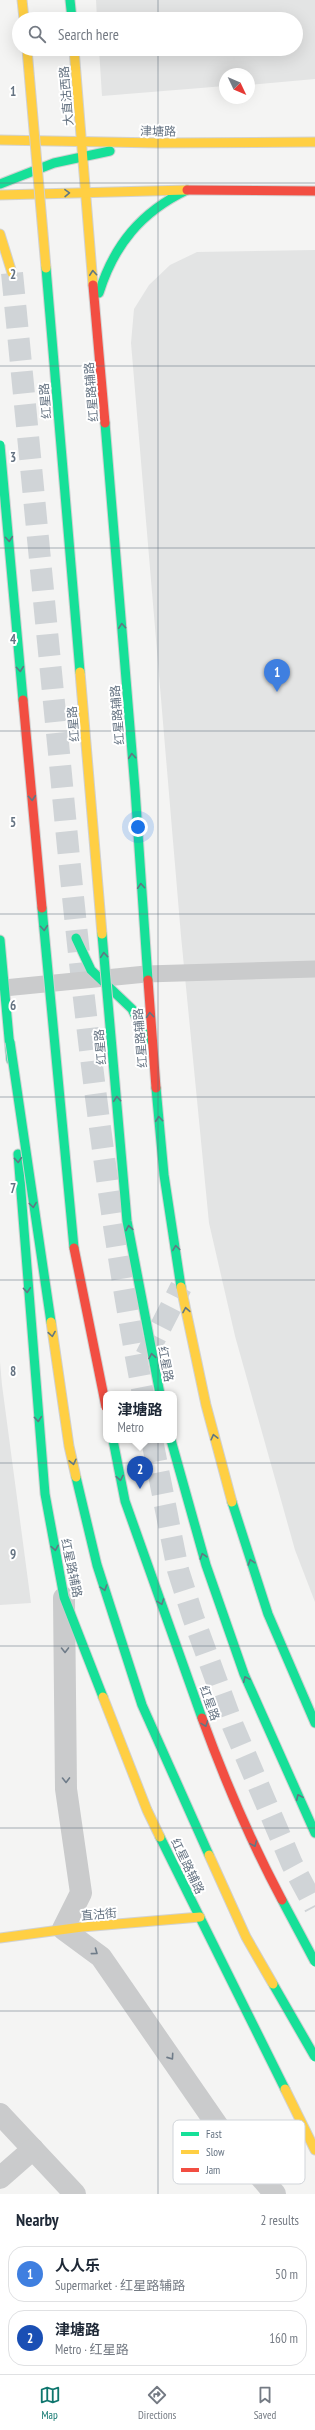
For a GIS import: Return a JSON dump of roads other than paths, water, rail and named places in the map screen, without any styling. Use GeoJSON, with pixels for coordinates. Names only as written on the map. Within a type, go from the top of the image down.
{"type":"FeatureCollection","features":[{"type":"Feature","properties":{"kind":"main road"},"geometry":{"type":"LineString","coordinates":[[22,0],[23,12]]}},
{"type":"Feature","properties":{"kind":"main road"},"geometry":{"type":"LineString","coordinates":[[70,0],[71,12]]}},
{"type":"Feature","properties":{"kind":"main road","name":"红星路"},"geometry":{"type":"LineString","coordinates":[[28,56],[127,1221],[159,1391]]}},
{"type":"Feature","properties":{"kind":"main road","name":"大直沽西路"},"geometry":{"type":"LineString","coordinates":[[75,56],[82,140]]}},
{"type":"Feature","properties":{"kind":"main road","name":"津塘路"},"geometry":{"type":"LineString","coordinates":[[0,140],[82,140],[158,143],[315,142]]}},
{"type":"Feature","properties":{"kind":"main road","name":"红星路辅路"},"geometry":{"type":"LineString","coordinates":[[82,140],[134,781],[146,974],[164,1175],[181,1287],[195,1362],[226,1483],[263,1599],[315,1723]]}},
{"type":"Feature","properties":{"kind":"main road"},"geometry":{"type":"LineString","coordinates":[[0,184],[41,168],[84,154],[158,143]]}},
{"type":"Feature","properties":{"kind":"main road"},"geometry":{"type":"LineString","coordinates":[[96,312],[102,279],[109,262],[124,238],[145,214],[158,204],[187,190]]}},
{"type":"Feature","properties":{"kind":"main road"},"geometry":{"type":"LineString","coordinates":[[0,195],[187,190],[315,191]]}},
{"type":"Feature","properties":{"kind":"main road"},"geometry":{"type":"LineString","coordinates":[[0,234],[12,273]]}},
{"type":"Feature","properties":{"kind":"main road"},"geometry":{"type":"LineString","coordinates":[[0,444],[72,1236],[103,1392]]}},
{"type":"Feature","properties":{"kind":"main road"},"geometry":{"type":"LineString","coordinates":[[76,938],[91,970],[132,1009],[140,1023],[153,1054]]}},
{"type":"Feature","properties":{"kind":"main road","name":"红星路辅路"},"geometry":{"type":"LineString","coordinates":[[0,940],[10,1042],[28,1296],[45,1494],[64,1597],[146,1810],[300,2120]]}},
{"type":"Feature","properties":{"kind":"main road"},"geometry":{"type":"LineString","coordinates":[[10,1042],[69,1446],[97,1566],[145,1712],[246,1937],[315,2057]]}},
{"type":"Feature","properties":{"kind":"main road","name":"红星路"},"geometry":{"type":"LineString","coordinates":[[114,1443],[125,1501],[220,1767],[263,1864],[315,1962]]}},
{"type":"Feature","properties":{"kind":"main road"},"geometry":{"type":"LineString","coordinates":[[172,1443],[206,1565],[244,1674],[315,1833]]}},
{"type":"Feature","properties":{"kind":"main road","name":"直沽街"},"geometry":{"type":"LineString","coordinates":[[0,1938],[63,1930],[200,1917]]}},
{"type":"Feature","properties":{"kind":"main road","name":"红星路辅路"},"geometry":{"type":"LineString","coordinates":[[305,2130],[315,2150]]}},
{"type":"Feature","properties":{"kind":"street"},"geometry":{"type":"LineString","coordinates":[[64,1597],[66,1789],[81,1893],[63,1930],[101,1957],[214,2120]]}},
{"type":"Feature","properties":{"kind":"street"},"geometry":{"type":"LineString","coordinates":[[0,2114],[75,2194]]}},
{"type":"Feature","properties":{"kind":"street"},"geometry":{"type":"LineString","coordinates":[[0,2178],[33,2149]]}},
{"type":"Feature","properties":{"kind":"street"},"geometry":{"type":"LineString","coordinates":[[266,2184],[275,2194]]}},
{"type":"Feature","properties":{"kind":"lane"},"geometry":{"type":"LineString","coordinates":[[4,988],[146,974],[315,969]]}},
{"type":"Feature","properties":{"kind":"tunnel"},"geometry":{"type":"LineString","coordinates":[[12,273],[75,914],[93,1075],[115,1235],[142,1391]]}},
{"type":"Feature","properties":{"kind":"tunnel"},"geometry":{"type":"LineString","coordinates":[[146,1356],[181,1287]]}},
{"type":"Feature","properties":{"kind":"tunnel"},"geometry":{"type":"LineString","coordinates":[[153,1443],[178,1570],[193,1617],[233,1726],[292,1864],[315,1907]]}},
{"type":"Feature","properties":{"kind":"place","name":"人人乐"},"geometry":{"type":"Point","coordinates":[277,692]}},
{"type":"Feature","properties":{"kind":"place","name":"津塘路"},"geometry":{"type":"Point","coordinates":[140,1489]}}]}
